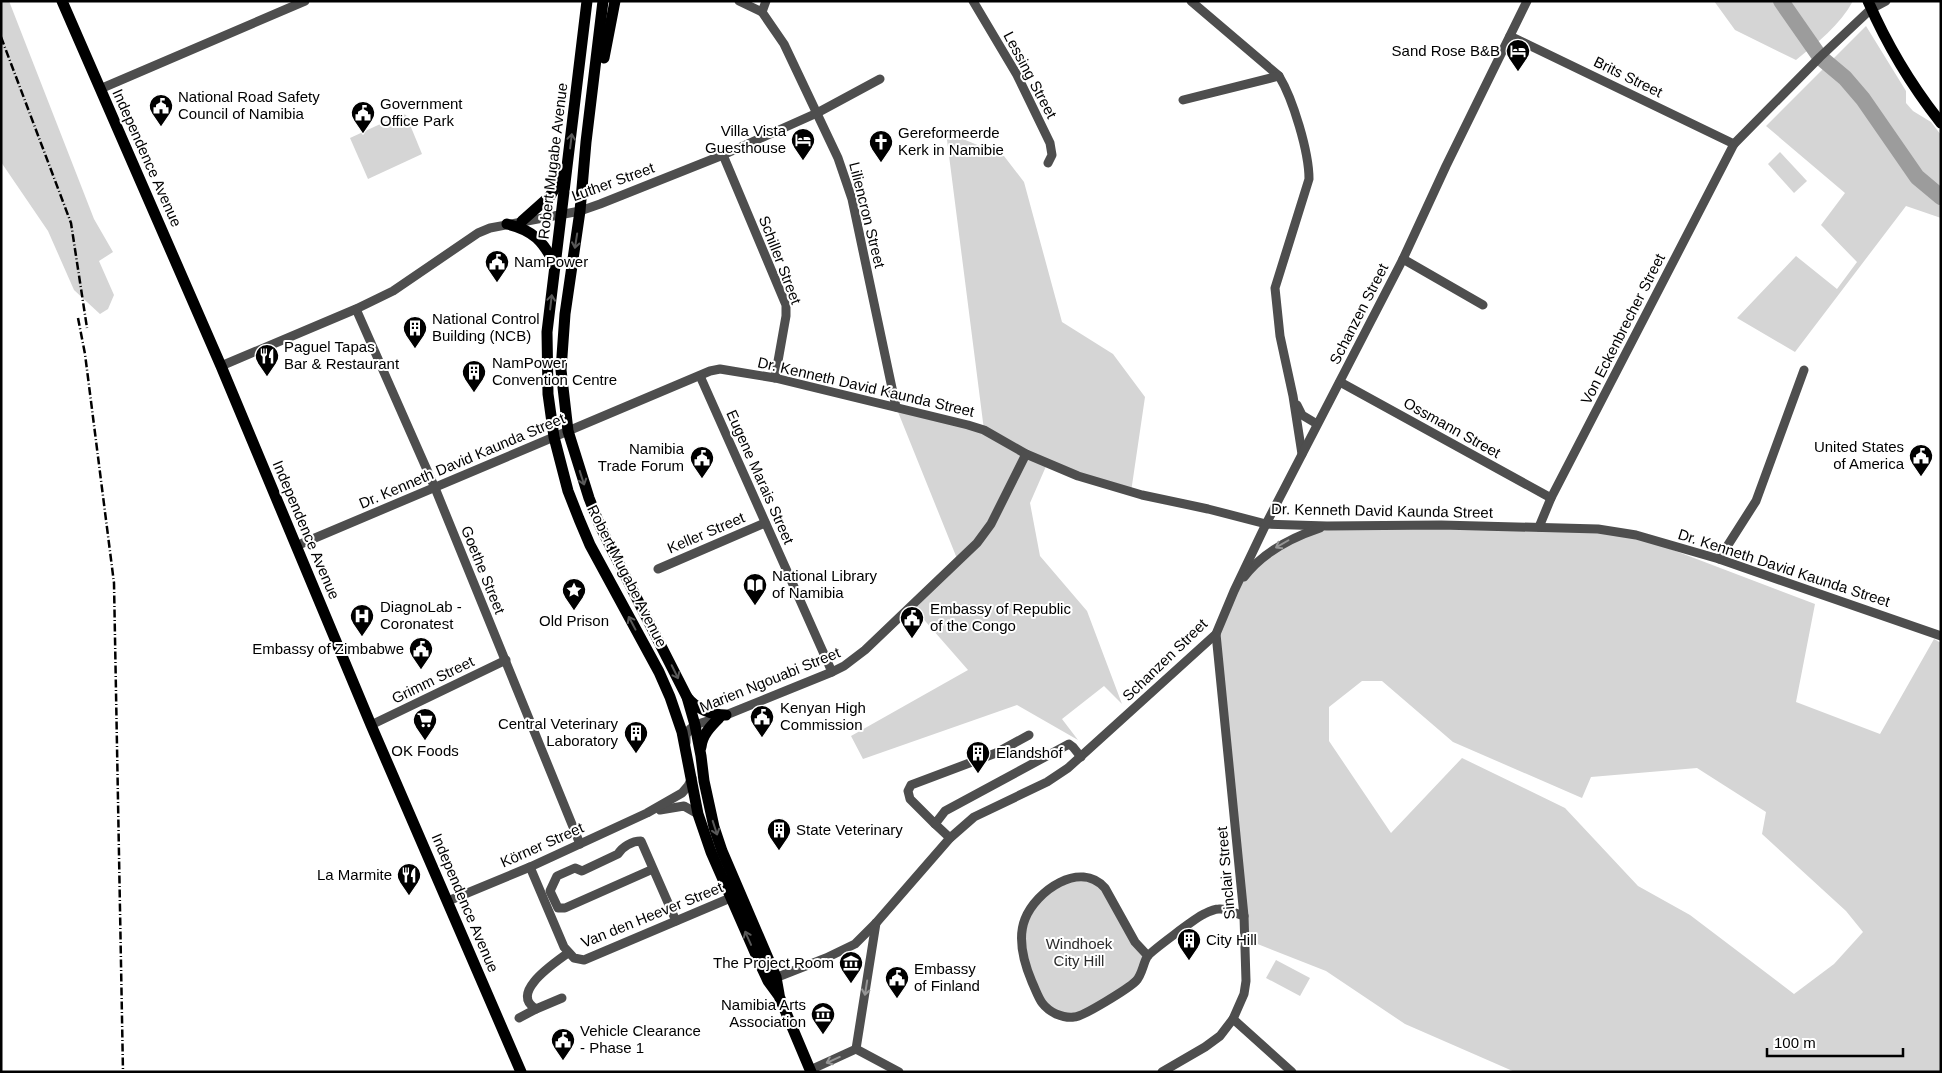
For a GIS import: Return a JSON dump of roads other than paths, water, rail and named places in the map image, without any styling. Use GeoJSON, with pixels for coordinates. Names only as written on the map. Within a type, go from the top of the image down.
{"type":"FeatureCollection","features":[{"type":"Feature","properties":{"kind":"main road","name":"Independence Avenue"},"geometry":{"type":"LineString","coordinates":[[62,1],[143,184],[371,725],[521,1072]]}},
{"type":"Feature","properties":{"kind":"main road","name":"Robert Mugabe Avenue"},"geometry":{"type":"LineString","coordinates":[[587,1],[547,332],[548,394],[554,438],[568,491],[578,519],[659,672],[670,697],[686,747],[698,814],[710,852],[735,896],[772,979],[809,1071]]}},
{"type":"Feature","properties":{"kind":"main road","name":"Robert Mugabe Avenue"},"geometry":{"type":"LineString","coordinates":[[603,1],[586,142],[580,211],[562,347],[562,377],[568,431],[600,526],[687,697],[695,725],[714,827],[735,896]]}},
{"type":"Feature","properties":{"kind":"main road"},"geometry":{"type":"LineString","coordinates":[[586,142],[594,128],[600,81],[615,1]]}},
{"type":"Feature","properties":{"kind":"main road"},"geometry":{"type":"LineString","coordinates":[[1870,5],[1899,64],[1941,123]]}},
{"type":"Feature","properties":{"kind":"main road"},"geometry":{"type":"LineString","coordinates":[[522,221],[550,196],[568,168]]}},
{"type":"Feature","properties":{"kind":"main road"},"geometry":{"type":"LineString","coordinates":[[507,224],[523,229],[537,238],[544,244],[555,264]]}},
{"type":"Feature","properties":{"kind":"main road"},"geometry":{"type":"LineString","coordinates":[[687,697],[695,705],[708,712],[723,716]]}},
{"type":"Feature","properties":{"kind":"main road"},"geometry":{"type":"LineString","coordinates":[[701,756],[702,741],[712,725],[723,716]]}},
{"type":"Feature","properties":{"kind":"street"},"geometry":{"type":"LineString","coordinates":[[100,89],[305,1]]}},
{"type":"Feature","properties":{"kind":"street","name":"Liliencron Street"},"geometry":{"type":"LineString","coordinates":[[740,1],[762,12],[784,44],[838,158],[852,199],[896,407]]}},
{"type":"Feature","properties":{"kind":"street"},"geometry":{"type":"LineString","coordinates":[[762,12],[766,1]]}},
{"type":"Feature","properties":{"kind":"street","name":"Lessing Street"},"geometry":{"type":"LineString","coordinates":[[974,1],[1017,75],[1050,143],[1052,155],[1048,163]]}},
{"type":"Feature","properties":{"kind":"street"},"geometry":{"type":"LineString","coordinates":[[1191,1],[1279,76],[1305,145],[1309,164],[1309,179],[1275,288],[1280,336],[1294,396],[1302,454]]}},
{"type":"Feature","properties":{"kind":"street","name":"Schanzen Street"},"geometry":{"type":"LineString","coordinates":[[772,979],[826,958],[855,944],[876,923],[950,838],[974,817],[1047,782],[1081,758],[1216,634],[1266,524],[1403,259],[1446,166],[1527,1]]}},
{"type":"Feature","properties":{"kind":"street"},"geometry":{"type":"LineString","coordinates":[[1870,5],[1886,1]]}},
{"type":"Feature","properties":{"kind":"street","name":"Von Eckenbrecher Street"},"geometry":{"type":"LineString","coordinates":[[1539,527],[1551,498],[1734,144],[1870,5]]}},
{"type":"Feature","properties":{"kind":"street","name":"Brits Street"},"geometry":{"type":"LineString","coordinates":[[1510,36],[1734,144]]}},
{"type":"Feature","properties":{"kind":"street"},"geometry":{"type":"LineString","coordinates":[[1183,100],[1279,76]]}},
{"type":"Feature","properties":{"kind":"street","name":"Luther Street"},"geometry":{"type":"LineString","coordinates":[[221,366],[356,309],[393,291],[478,233],[507,224],[580,211],[723,155],[817,112],[880,79]]}},
{"type":"Feature","properties":{"kind":"street","name":"Schiller Street"},"geometry":{"type":"LineString","coordinates":[[723,155],[786,305],[786,316],[775,378]]}},
{"type":"Feature","properties":{"kind":"street"},"geometry":{"type":"LineString","coordinates":[[1403,259],[1483,305]]}},
{"type":"Feature","properties":{"kind":"street","name":"Goethe Street"},"geometry":{"type":"LineString","coordinates":[[356,309],[435,488],[580,844]]}},
{"type":"Feature","properties":{"kind":"street","name":"Dr. Kenneth David Kaunda Street"},"geometry":{"type":"LineString","coordinates":[[296,546],[720,369],[775,378],[984,430],[1026,454],[1078,476],[1138,494],[1266,524],[1327,526],[1441,525],[1617,531],[1719,559],[1939,633]]}},
{"type":"Feature","properties":{"kind":"street"},"geometry":{"type":"LineString","coordinates":[[1719,559],[1756,501],[1804,370]]}},
{"type":"Feature","properties":{"kind":"street","name":"Eugene Marais Street"},"geometry":{"type":"LineString","coordinates":[[700,376],[832,672]]}},
{"type":"Feature","properties":{"kind":"street","name":"Ossmann Street"},"geometry":{"type":"LineString","coordinates":[[1340,382],[1551,498]]}},
{"type":"Feature","properties":{"kind":"street"},"geometry":{"type":"LineString","coordinates":[[1294,396],[1302,415],[1317,424]]}},
{"type":"Feature","properties":{"kind":"street","name":"Marien Ngouabi Street"},"geometry":{"type":"LineString","coordinates":[[695,725],[723,716],[832,672],[844,666],[865,650],[977,543],[991,524],[1026,454]]}},
{"type":"Feature","properties":{"kind":"street","name":"Keller Street"},"geometry":{"type":"LineString","coordinates":[[658,569],[765,523]]}},
{"type":"Feature","properties":{"kind":"street"},"geometry":{"type":"LineString","coordinates":[[1234,592],[1249,571],[1275,548],[1296,536],[1327,526]]}},
{"type":"Feature","properties":{"kind":"street","name":"Sinclair Street"},"geometry":{"type":"LineString","coordinates":[[1162,1072],[1220,1036],[1233,1019],[1244,994],[1246,981],[1244,916],[1216,634]]}},
{"type":"Feature","properties":{"kind":"street","name":"Grimm Street"},"geometry":{"type":"LineString","coordinates":[[371,725],[506,660]]}},
{"type":"Feature","properties":{"kind":"street"},"geometry":{"type":"LineString","coordinates":[[686,747],[686,735],[695,725]]}},
{"type":"Feature","properties":{"kind":"street"},"geometry":{"type":"LineString","coordinates":[[950,838],[910,799],[909,788],[996,753],[1029,735]]}},
{"type":"Feature","properties":{"kind":"street"},"geometry":{"type":"LineString","coordinates":[[935,824],[946,811],[1069,744],[1081,758]]}},
{"type":"Feature","properties":{"kind":"street","name":"Körner Street"},"geometry":{"type":"LineString","coordinates":[[448,901],[530,867],[647,813],[682,793],[692,778]]}},
{"type":"Feature","properties":{"kind":"street","name":"Körner Street"},"geometry":{"type":"LineString","coordinates":[[647,813],[684,806],[698,814]]}},
{"type":"Feature","properties":{"kind":"street"},"geometry":{"type":"LineString","coordinates":[[653,869],[565,908],[558,908],[550,891],[556,876],[575,868],[582,871],[618,854],[621,849],[638,840],[642,843],[676,921]]}},
{"type":"Feature","properties":{"kind":"street"},"geometry":{"type":"LineString","coordinates":[[530,867],[564,947],[571,956],[539,975],[529,989],[527,997],[536,1009]]}},
{"type":"Feature","properties":{"kind":"street"},"geometry":{"type":"LineString","coordinates":[[1148,956],[1135,942],[1105,888],[1100,882],[1092,878],[1082,876],[1071,877],[1055,886],[1032,905],[1024,920],[1022,932],[1025,963],[1044,1008],[1059,1016],[1076,1018],[1120,993],[1137,980],[1148,956],[1204,914],[1220,908],[1244,916]]}},
{"type":"Feature","properties":{"kind":"street","name":"Van den Heever Street"},"geometry":{"type":"LineString","coordinates":[[571,956],[584,960],[735,896]]}},
{"type":"Feature","properties":{"kind":"street"},"geometry":{"type":"LineString","coordinates":[[856,1049],[876,923]]}},
{"type":"Feature","properties":{"kind":"street"},"geometry":{"type":"LineString","coordinates":[[519,1018],[562,998]]}},
{"type":"Feature","properties":{"kind":"street"},"geometry":{"type":"LineString","coordinates":[[1233,1019],[1292,1072]]}},
{"type":"Feature","properties":{"kind":"street"},"geometry":{"type":"LineString","coordinates":[[809,1071],[856,1049]]}},
{"type":"Feature","properties":{"kind":"street"},"geometry":{"type":"LineString","coordinates":[[856,1049],[899,1072]]}},
{"type":"Feature","properties":{"kind":"waterway"},"geometry":{"type":"LineString","coordinates":[[1781,1],[1820,57],[1845,78],[1863,99],[1917,177],[1941,197]]}},
{"type":"Feature","properties":{"kind":"railway"},"geometry":{"type":"LineString","coordinates":[[1,37],[71,223],[87,328]]}},
{"type":"Feature","properties":{"kind":"railway"},"geometry":{"type":"LineString","coordinates":[[78,318],[85,354],[114,583],[123,1072]]}},
{"type":"Feature","properties":{"kind":"place","name":"Sand Rose B&B"},"geometry":{"type":"Point","coordinates":[1518,72]}},
{"type":"Feature","properties":{"kind":"place","name":"National Road Safety Council of Namibia"},"geometry":{"type":"Point","coordinates":[161,127]}},
{"type":"Feature","properties":{"kind":"place","name":"Government Office Park"},"geometry":{"type":"Point","coordinates":[363,134]}},
{"type":"Feature","properties":{"kind":"place","name":"Villa Vista Guesthouse"},"geometry":{"type":"Point","coordinates":[803,161]}},
{"type":"Feature","properties":{"kind":"place","name":"Gereformeerde Kerk in Namibie"},"geometry":{"type":"Point","coordinates":[881,163]}},
{"type":"Feature","properties":{"kind":"place","name":"NamPower"},"geometry":{"type":"Point","coordinates":[497,283]}},
{"type":"Feature","properties":{"kind":"place","name":"National Control Building (NCB)"},"geometry":{"type":"Point","coordinates":[415,349]}},
{"type":"Feature","properties":{"kind":"place","name":"Paguel Tapas Bar & Restaurant"},"geometry":{"type":"Point","coordinates":[267,377]}},
{"type":"Feature","properties":{"kind":"place","name":"NamPower Convention Centre"},"geometry":{"type":"Point","coordinates":[474,393]}},
{"type":"Feature","properties":{"kind":"place","name":"United States of America"},"geometry":{"type":"Point","coordinates":[1921,477]}},
{"type":"Feature","properties":{"kind":"place","name":"Namibia Trade Forum"},"geometry":{"type":"Point","coordinates":[702,479]}},
{"type":"Feature","properties":{"kind":"place","name":"National Library of Namibia"},"geometry":{"type":"Point","coordinates":[755,606]}},
{"type":"Feature","properties":{"kind":"place","name":"Old Prison"},"geometry":{"type":"Point","coordinates":[574,611]}},
{"type":"Feature","properties":{"kind":"place","name":"DiagnoLab - Coronatest"},"geometry":{"type":"Point","coordinates":[362,637]}},
{"type":"Feature","properties":{"kind":"place","name":"Embassy of Republic of the Congo"},"geometry":{"type":"Point","coordinates":[912,639]}},
{"type":"Feature","properties":{"kind":"place","name":"Embassy of Zimbabwe"},"geometry":{"type":"Point","coordinates":[421,670]}},
{"type":"Feature","properties":{"kind":"place","name":"Kenyan High Commission"},"geometry":{"type":"Point","coordinates":[762,738]}},
{"type":"Feature","properties":{"kind":"place","name":"OK Foods"},"geometry":{"type":"Point","coordinates":[425,741]}},
{"type":"Feature","properties":{"kind":"place","name":"Central Veterinary Laboratory"},"geometry":{"type":"Point","coordinates":[636,754]}},
{"type":"Feature","properties":{"kind":"place","name":"Elandshof"},"geometry":{"type":"Point","coordinates":[978,774]}},
{"type":"Feature","properties":{"kind":"place","name":"State Veterinary"},"geometry":{"type":"Point","coordinates":[779,851]}},
{"type":"Feature","properties":{"kind":"place","name":"La Marmite"},"geometry":{"type":"Point","coordinates":[409,896]}},
{"type":"Feature","properties":{"kind":"place","name":"City Hill"},"geometry":{"type":"Point","coordinates":[1189,961]}},
{"type":"Feature","properties":{"kind":"place","name":"The Project Room"},"geometry":{"type":"Point","coordinates":[851,984]}},
{"type":"Feature","properties":{"kind":"place","name":"Embassy of Finland"},"geometry":{"type":"Point","coordinates":[897,999]}},
{"type":"Feature","properties":{"kind":"place","name":"Namibia Arts Association"},"geometry":{"type":"Point","coordinates":[823,1035]}},
{"type":"Feature","properties":{"kind":"place","name":"Vehicle Clearance - Phase 1"},"geometry":{"type":"Point","coordinates":[563,1061]}},
{"type":"Feature","properties":{"kind":"park label","name":"Windhoek City Hill"},"geometry":{"type":"Point","coordinates":[1079,952]}}]}
